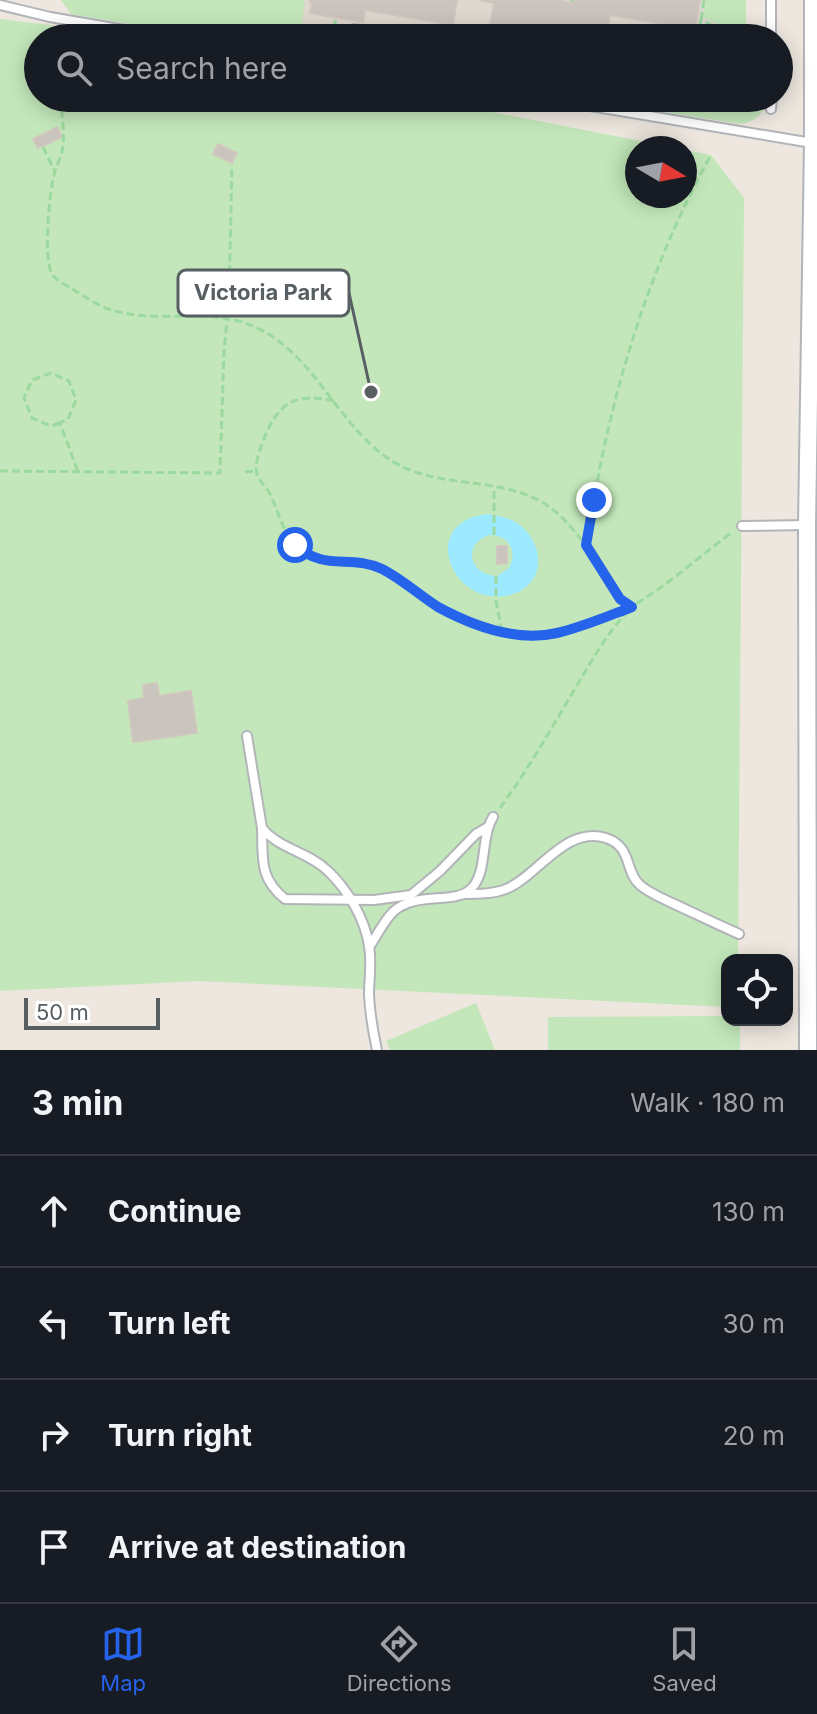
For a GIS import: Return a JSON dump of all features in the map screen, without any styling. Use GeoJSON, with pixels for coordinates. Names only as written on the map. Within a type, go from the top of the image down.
{"type":"FeatureCollection","features":[{"type":"Feature","properties":{"kind":"street"},"geometry":{"type":"LineString","coordinates":[[808,1050],[813,0]]}},
{"type":"Feature","properties":{"kind":"lane"},"geometry":{"type":"LineString","coordinates":[[771,0],[771,24]]}},
{"type":"Feature","properties":{"kind":"lane"},"geometry":{"type":"LineString","coordinates":[[0,5],[90,24]]}},
{"type":"Feature","properties":{"kind":"lane"},"geometry":{"type":"LineString","coordinates":[[626,112],[813,143]]}},
{"type":"Feature","properties":{"kind":"lane"},"geometry":{"type":"LineString","coordinates":[[742,526],[812,525]]}},
{"type":"Feature","properties":{"kind":"lane"},"geometry":{"type":"LineString","coordinates":[[247,736],[262,828],[262,864],[275,891],[285,899],[374,900],[411,895],[476,834],[488,827]]}},
{"type":"Feature","properties":{"kind":"lane"},"geometry":{"type":"LineString","coordinates":[[369,947],[395,910],[409,902],[455,897],[468,892],[480,874],[488,827],[493,817]]}},
{"type":"Feature","properties":{"kind":"lane"},"geometry":{"type":"LineString","coordinates":[[262,828],[272,840],[305,855],[334,877],[361,919],[369,947],[369,999],[377,1050]]}},
{"type":"Feature","properties":{"kind":"lane"},"geometry":{"type":"LineString","coordinates":[[464,894],[509,888],[572,841],[606,838],[627,856],[637,884],[739,934]]}},
{"type":"Feature","properties":{"kind":"path"},"geometry":{"type":"LineString","coordinates":[[700,24],[704,0]]}},
{"type":"Feature","properties":{"kind":"path"},"geometry":{"type":"LineString","coordinates":[[335,24],[336,18]]}},
{"type":"Feature","properties":{"kind":"path"},"geometry":{"type":"LineString","coordinates":[[701,20],[709,24]]}},
{"type":"Feature","properties":{"kind":"path"},"geometry":{"type":"LineString","coordinates":[[62,112],[63,146],[55,172],[48,245],[51,271],[60,282],[117,311],[151,316],[227,319],[252,326],[286,345],[381,454],[432,477],[523,493],[549,507],[586,545],[620,599],[632,607]]}},
{"type":"Feature","properties":{"kind":"path"},"geometry":{"type":"LineString","coordinates":[[43,147],[55,172]]}},
{"type":"Feature","properties":{"kind":"path"},"geometry":{"type":"LineString","coordinates":[[586,545],[607,434],[637,327],[660,260],[711,155]]}},
{"type":"Feature","properties":{"kind":"path"},"geometry":{"type":"LineString","coordinates":[[0,471],[220,473],[232,165]]}},
{"type":"Feature","properties":{"kind":"path"},"geometry":{"type":"LineString","coordinates":[[51,373],[69,381],[76,400],[68,419],[60,423],[51,426],[32,418],[24,398],[32,380],[51,373]]}},
{"type":"Feature","properties":{"kind":"path"},"geometry":{"type":"LineString","coordinates":[[334,401],[306,398],[284,406],[274,417],[258,455],[257,475],[269,493],[283,528],[295,545],[308,555],[324,561],[359,563],[382,570],[440,608],[477,625],[502,632],[531,635],[556,633],[632,607]]}},
{"type":"Feature","properties":{"kind":"path"},"geometry":{"type":"LineString","coordinates":[[60,423],[78,472]]}},
{"type":"Feature","properties":{"kind":"path"},"geometry":{"type":"LineString","coordinates":[[245,472],[256,471]]}},
{"type":"Feature","properties":{"kind":"path"},"geometry":{"type":"LineString","coordinates":[[494,486],[494,535]]}},
{"type":"Feature","properties":{"kind":"path"},"geometry":{"type":"LineString","coordinates":[[493,817],[520,780],[601,644],[618,621],[632,607],[742,526]]}},
{"type":"Feature","properties":{"kind":"path"},"geometry":{"type":"LineString","coordinates":[[496,576],[496,601],[502,632]]}},
{"type":"Feature","properties":{"kind":"shaded area"},"geometry":{"type":"Polygon","coordinates":[[[83,0],[746,0],[746,24],[234,24],[83,0]]]}},
{"type":"Feature","properties":{"kind":"green space"},"geometry":{"type":"Polygon","coordinates":[[[61,0],[305,2],[302,24],[128,24],[71,14],[61,0]]]}},
{"type":"Feature","properties":{"kind":"green space"},"geometry":{"type":"Polygon","coordinates":[[[706,0],[746,0],[746,24],[717,24],[703,17],[706,0]]]}},
{"type":"Feature","properties":{"kind":"green space"},"geometry":{"type":"Polygon","coordinates":[[[0,19],[42,24],[24,24],[24,112],[492,112],[625,138],[625,208],[697,208],[697,152],[711,155],[744,198],[738,954],[721,954],[721,1007],[199,981],[0,991],[0,19]]]}},
{"type":"Feature","properties":{"kind":"green space"},"geometry":{"type":"Polygon","coordinates":[[[665,112],[762,112],[750,122],[740,124],[665,112]]]}},
{"type":"Feature","properties":{"kind":"green space"},"geometry":{"type":"Polygon","coordinates":[[[476,1003],[495,1050],[390,1050],[386,1041],[476,1003]]]}},
{"type":"Feature","properties":{"kind":"green space"},"geometry":{"type":"Polygon","coordinates":[[[721,1016],[721,1026],[740,1026],[740,1050],[548,1050],[548,1017],[721,1016]]]}},
{"type":"Feature","properties":{"kind":"water"},"geometry":{"type":"Polygon","coordinates":[[[488,514],[510,519],[526,531],[537,551],[536,573],[531,582],[510,595],[489,596],[472,589],[458,577],[450,562],[448,546],[453,532],[466,520],[488,514]],[[496,536],[480,539],[472,558],[480,570],[497,576],[509,568],[512,550],[506,541],[496,536]]]}},
{"type":"Feature","properties":{"kind":"building"},"geometry":{"type":"Polygon","coordinates":[[[457,0],[453,24],[365,10],[363,22],[310,13],[310,2],[457,0]]]}},
{"type":"Feature","properties":{"kind":"building"},"geometry":{"type":"Polygon","coordinates":[[[479,0],[555,0],[572,3],[572,0],[700,0],[696,24],[663,24],[610,15],[608,24],[490,24],[494,3],[479,0]]]}},
{"type":"Feature","properties":{"kind":"building"},"geometry":{"type":"Polygon","coordinates":[[[57,127],[62,137],[38,148],[33,139],[57,127]]]}},
{"type":"Feature","properties":{"kind":"building"},"geometry":{"type":"Polygon","coordinates":[[[218,144],[237,153],[232,163],[213,154],[218,144]]]}},
{"type":"Feature","properties":{"kind":"building"},"geometry":{"type":"Polygon","coordinates":[[[497,546],[507,546],[507,563],[497,564],[497,546]]]}},
{"type":"Feature","properties":{"kind":"building"},"geometry":{"type":"Polygon","coordinates":[[[157,683],[159,696],[191,691],[197,733],[133,742],[128,701],[144,698],[143,685],[157,683]]]}},
{"type":"Feature","properties":{"kind":"place","name":"Victoria Park"},"geometry":{"type":"Point","coordinates":[371,392]}},
{"type":"Feature","properties":{"kind":"route"},"geometry":{"type":"LineString","coordinates":[[295,545],[316,559],[359,563],[382,570],[440,608],[477,625],[502,632],[543,635],[586,624],[632,607],[620,599],[586,545],[594,500]]}}]}
